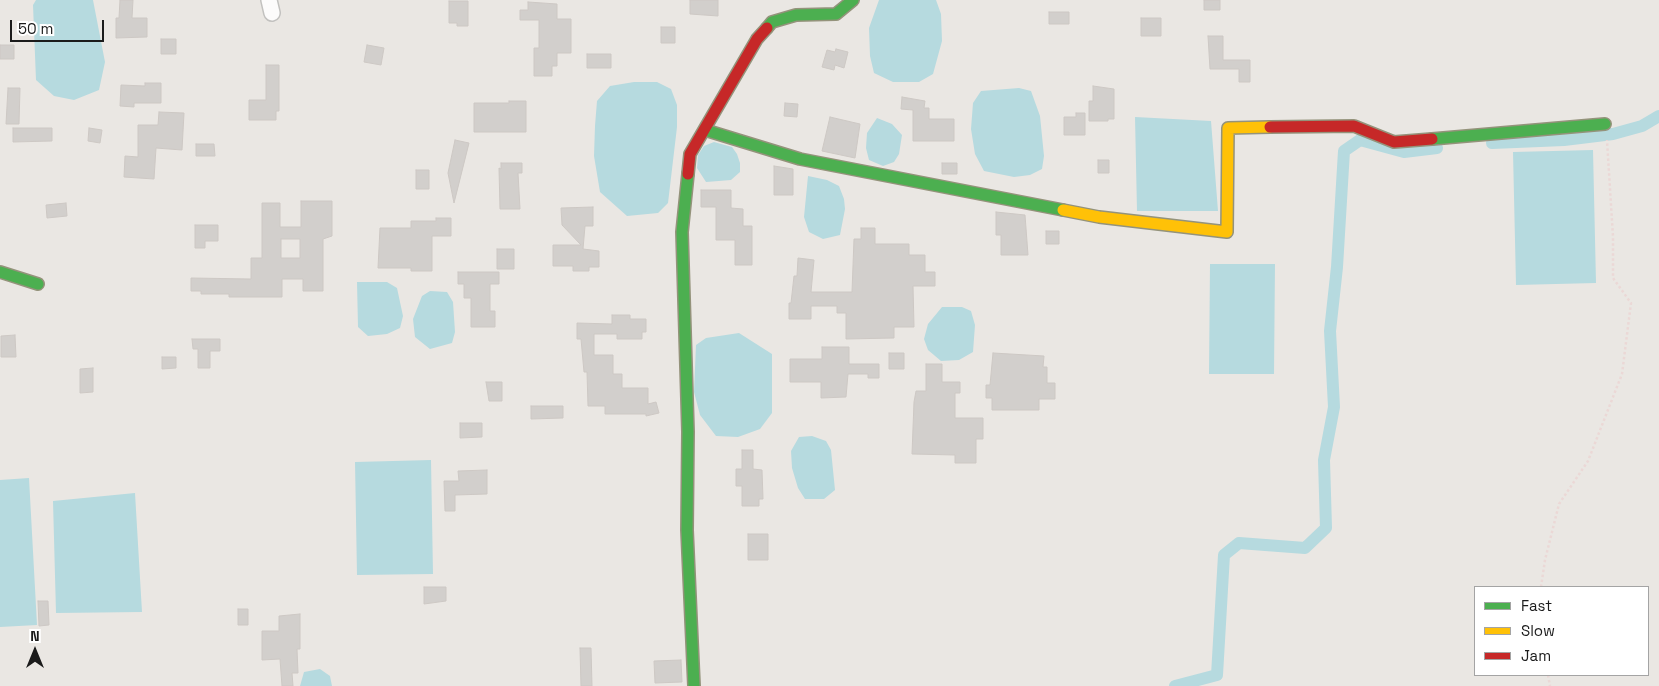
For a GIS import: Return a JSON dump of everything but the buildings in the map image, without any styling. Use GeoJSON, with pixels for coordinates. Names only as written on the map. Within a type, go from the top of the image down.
{"type":"FeatureCollection","features":[{"type":"Feature","properties":{"kind":"street"},"geometry":{"type":"LineString","coordinates":[[694,686],[687,530],[688,432],[682,232],[690,154],[757,39],[772,22],[796,15],[836,14],[853,0]]}},
{"type":"Feature","properties":{"kind":"street"},"geometry":{"type":"LineString","coordinates":[[705,130],[800,159],[1099,217],[1227,232],[1228,128],[1354,126],[1394,142],[1605,124]]}},
{"type":"Feature","properties":{"kind":"street"},"geometry":{"type":"LineString","coordinates":[[0,272],[38,284]]}},
{"type":"Feature","properties":{"kind":"path"},"geometry":{"type":"LineString","coordinates":[[1541,586],[1545,560],[1559,504],[1588,461],[1622,374],[1632,303],[1612,278],[1613,237],[1608,153]]}},
{"type":"Feature","properties":{"kind":"water"},"geometry":{"type":"Polygon","coordinates":[[[36,0],[93,0],[105,62],[99,90],[74,100],[54,96],[36,80],[33,5],[36,0]]]}},
{"type":"Feature","properties":{"kind":"water"},"geometry":{"type":"Polygon","coordinates":[[[879,0],[936,0],[941,14],[942,41],[933,74],[919,82],[893,82],[874,73],[870,56],[869,28],[879,0]]]}},
{"type":"Feature","properties":{"kind":"water"},"geometry":{"type":"Polygon","coordinates":[[[634,82],[657,82],[671,89],[677,105],[677,127],[668,203],[658,213],[627,216],[600,192],[594,156],[595,126],[597,101],[610,86],[634,82]]]}},
{"type":"Feature","properties":{"kind":"water"},"geometry":{"type":"Polygon","coordinates":[[[1019,88],[1031,91],[1040,116],[1044,156],[1042,169],[1030,175],[1014,177],[984,171],[975,154],[971,129],[973,103],[981,91],[1019,88]]]}},
{"type":"Feature","properties":{"kind":"water"},"geometry":{"type":"Polygon","coordinates":[[[1135,117],[1211,121],[1218,211],[1137,211],[1135,117]]]}},
{"type":"Feature","properties":{"kind":"water"},"geometry":{"type":"Polygon","coordinates":[[[877,118],[892,124],[902,135],[899,154],[894,162],[883,166],[869,160],[866,148],[867,133],[877,118]]]}},
{"type":"Feature","properties":{"kind":"water"},"geometry":{"type":"Polygon","coordinates":[[[714,142],[732,147],[737,154],[740,172],[731,180],[706,182],[697,168],[698,155],[704,146],[714,142]]]}},
{"type":"Feature","properties":{"kind":"water"},"geometry":{"type":"Polygon","coordinates":[[[1593,150],[1596,283],[1516,285],[1513,152],[1593,150]]]}},
{"type":"Feature","properties":{"kind":"water"},"geometry":{"type":"Polygon","coordinates":[[[808,176],[827,180],[839,186],[844,199],[845,209],[840,235],[823,239],[809,232],[804,217],[808,176]]]}},
{"type":"Feature","properties":{"kind":"water"},"geometry":{"type":"Polygon","coordinates":[[[1210,264],[1275,264],[1274,374],[1209,374],[1210,264]]]}},
{"type":"Feature","properties":{"kind":"water"},"geometry":{"type":"Polygon","coordinates":[[[357,282],[387,282],[397,288],[403,316],[400,328],[387,334],[368,336],[358,327],[357,282]]]}},
{"type":"Feature","properties":{"kind":"water"},"geometry":{"type":"Polygon","coordinates":[[[430,291],[447,292],[453,302],[455,332],[452,343],[430,349],[415,337],[413,319],[422,296],[430,291]]]}},
{"type":"Feature","properties":{"kind":"water"},"geometry":{"type":"Polygon","coordinates":[[[942,307],[962,307],[971,311],[975,325],[973,352],[959,360],[941,361],[928,350],[924,339],[928,324],[942,307]]]}},
{"type":"Feature","properties":{"kind":"water"},"geometry":{"type":"Polygon","coordinates":[[[739,333],[772,354],[772,413],[760,429],[738,437],[716,436],[700,415],[694,392],[696,345],[706,338],[739,333]]]}},
{"type":"Feature","properties":{"kind":"water"},"geometry":{"type":"Polygon","coordinates":[[[812,436],[826,441],[831,450],[835,490],[824,499],[805,499],[798,488],[792,468],[791,451],[799,437],[812,436]]]}},
{"type":"Feature","properties":{"kind":"water"},"geometry":{"type":"Polygon","coordinates":[[[431,460],[433,574],[357,575],[355,462],[431,460]]]}},
{"type":"Feature","properties":{"kind":"water"},"geometry":{"type":"Polygon","coordinates":[[[29,478],[37,625],[0,627],[0,480],[29,478]]]}},
{"type":"Feature","properties":{"kind":"water"},"geometry":{"type":"Polygon","coordinates":[[[135,493],[142,612],[56,613],[53,501],[135,493]]]}},
{"type":"Feature","properties":{"kind":"water"},"geometry":{"type":"Polygon","coordinates":[[[320,669],[330,676],[332,686],[300,686],[304,672],[320,669]]]}},
{"type":"Feature","properties":{"kind":"waterway"},"geometry":{"type":"LineString","coordinates":[[1492,143],[1564,140],[1613,134],[1642,126],[1659,116]]}},
{"type":"Feature","properties":{"kind":"waterway"},"geometry":{"type":"LineString","coordinates":[[1175,686],[1217,675],[1224,555],[1239,543],[1305,548],[1326,528],[1324,460],[1334,407],[1330,331],[1337,267],[1344,151],[1360,140],[1404,152],[1437,148]]}},
{"type":"Feature","properties":{"kind":"traffic: fast"},"geometry":{"type":"LineString","coordinates":[[767,28],[772,22],[796,15],[836,14],[853,0]]}},
{"type":"Feature","properties":{"kind":"traffic: fast"},"geometry":{"type":"LineString","coordinates":[[1432,139],[1605,124]]}},
{"type":"Feature","properties":{"kind":"traffic: fast"},"geometry":{"type":"LineString","coordinates":[[705,130],[800,159],[1063,210]]}},
{"type":"Feature","properties":{"kind":"traffic: fast"},"geometry":{"type":"LineString","coordinates":[[688,174],[682,232],[688,432],[687,530],[694,686]]}},
{"type":"Feature","properties":{"kind":"traffic: fast"},"geometry":{"type":"LineString","coordinates":[[0,272],[38,284]]}},
{"type":"Feature","properties":{"kind":"traffic: slow"},"geometry":{"type":"LineString","coordinates":[[1063,210],[1099,217],[1227,232],[1228,128],[1270,127]]}},
{"type":"Feature","properties":{"kind":"traffic: jam"},"geometry":{"type":"LineString","coordinates":[[688,174],[690,154],[757,39],[767,28]]}},
{"type":"Feature","properties":{"kind":"traffic: jam"},"geometry":{"type":"LineString","coordinates":[[1270,127],[1354,126],[1394,142],[1432,139]]}}]}
